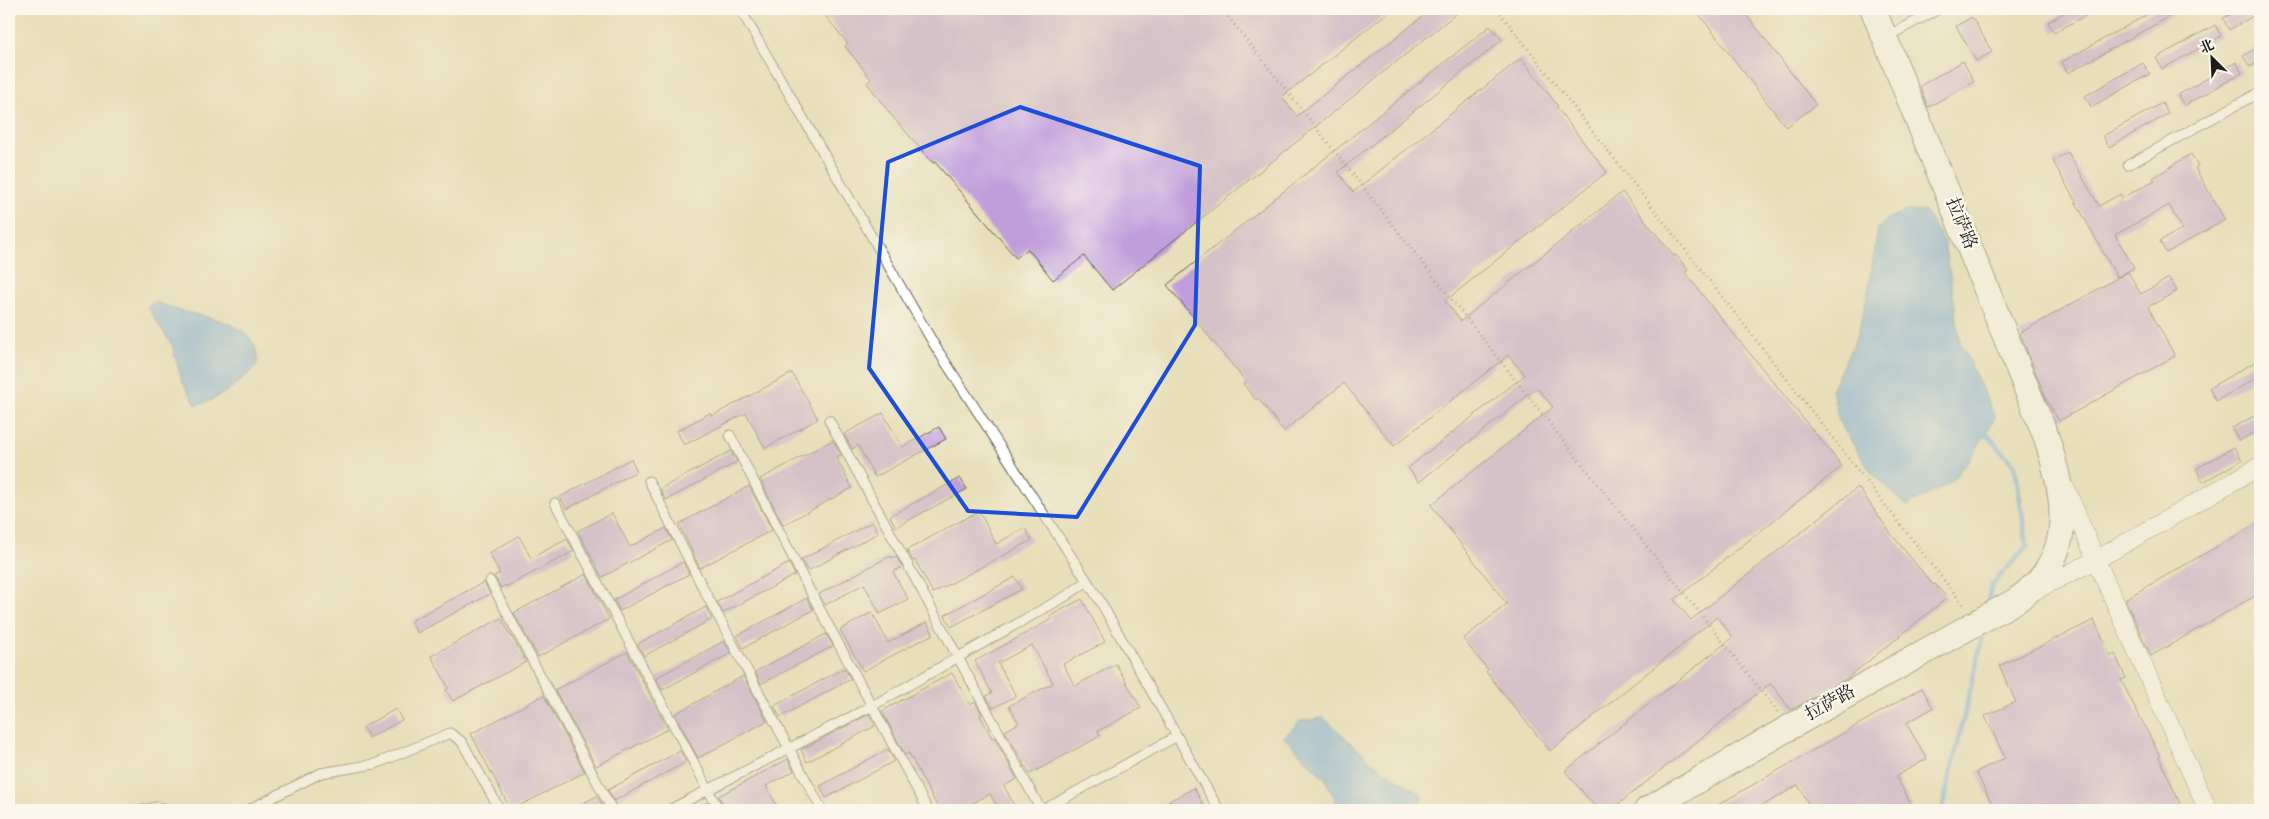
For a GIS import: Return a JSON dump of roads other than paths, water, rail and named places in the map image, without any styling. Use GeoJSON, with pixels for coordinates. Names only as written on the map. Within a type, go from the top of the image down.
{"type":"FeatureCollection","features":[{"type":"Feature","properties":{"kind":"street","name":"拉萨路"},"geometry":{"type":"LineString","coordinates":[[1646,810],[2017,600],[2096,560],[1873,9]]}},
{"type":"Feature","properties":{"kind":"street","name":"拉萨路"},"geometry":{"type":"LineString","coordinates":[[2017,600],[2033,588],[2042,578],[2055,556],[2063,525],[2061,493],[2047,439]]}},
{"type":"Feature","properties":{"kind":"street"},"geometry":{"type":"LineString","coordinates":[[2208,810],[2096,560],[2260,466]]}},
{"type":"Feature","properties":{"kind":"lane"},"geometry":{"type":"LineString","coordinates":[[740,9],[935,346],[1100,601],[1219,810]]}},
{"type":"Feature","properties":{"kind":"lane"},"geometry":{"type":"LineString","coordinates":[[1885,38],[1939,9]]}},
{"type":"Feature","properties":{"kind":"lane"},"geometry":{"type":"LineString","coordinates":[[2128,165],[2260,92]]}},
{"type":"Feature","properties":{"kind":"lane"},"geometry":{"type":"LineString","coordinates":[[829,420],[1042,810],[1177,736]]}},
{"type":"Feature","properties":{"kind":"lane"},"geometry":{"type":"LineString","coordinates":[[730,435],[809,588],[928,810]]}},
{"type":"Feature","properties":{"kind":"lane"},"geometry":{"type":"LineString","coordinates":[[649,481],[704,590],[822,810]]}},
{"type":"Feature","properties":{"kind":"lane"},"geometry":{"type":"LineString","coordinates":[[555,503],[719,810]]}},
{"type":"Feature","properties":{"kind":"lane"},"geometry":{"type":"LineString","coordinates":[[490,581],[612,810]]}},
{"type":"Feature","properties":{"kind":"lane"},"geometry":{"type":"LineString","coordinates":[[669,810],[872,706],[957,656],[1066,596],[1086,582]]}},
{"type":"Feature","properties":{"kind":"lane"},"geometry":{"type":"LineString","coordinates":[[248,810],[321,773],[375,764],[450,733],[462,742],[500,810]]}},
{"type":"Feature","properties":{"kind":"lane"},"geometry":{"type":"LineString","coordinates":[[143,810],[157,807],[175,810]]}},
{"type":"Feature","properties":{"kind":"water"},"geometry":{"type":"Polygon","coordinates":[[[1923,210],[1943,239],[1960,342],[1995,417],[1975,452],[1950,483],[1907,506],[1871,472],[1839,422],[1832,388],[1858,334],[1868,292],[1878,229],[1887,219],[1905,211],[1923,210]]]}},
{"type":"Feature","properties":{"kind":"water"},"geometry":{"type":"Polygon","coordinates":[[[156,302],[234,326],[252,341],[257,352],[257,366],[221,395],[196,405],[182,381],[172,345],[148,308],[149,305],[156,302]]]}},
{"type":"Feature","properties":{"kind":"water"},"geometry":{"type":"Polygon","coordinates":[[[1324,718],[1373,763],[1422,795],[1419,810],[1340,810],[1326,780],[1284,737],[1300,721],[1324,718]]]}},
{"type":"Feature","properties":{"kind":"waterway"},"geometry":{"type":"LineString","coordinates":[[1986,433],[2015,466],[2027,546],[1991,586],[1988,601]]}},
{"type":"Feature","properties":{"kind":"waterway"},"geometry":{"type":"LineString","coordinates":[[1942,810],[1983,635]]}}]}
